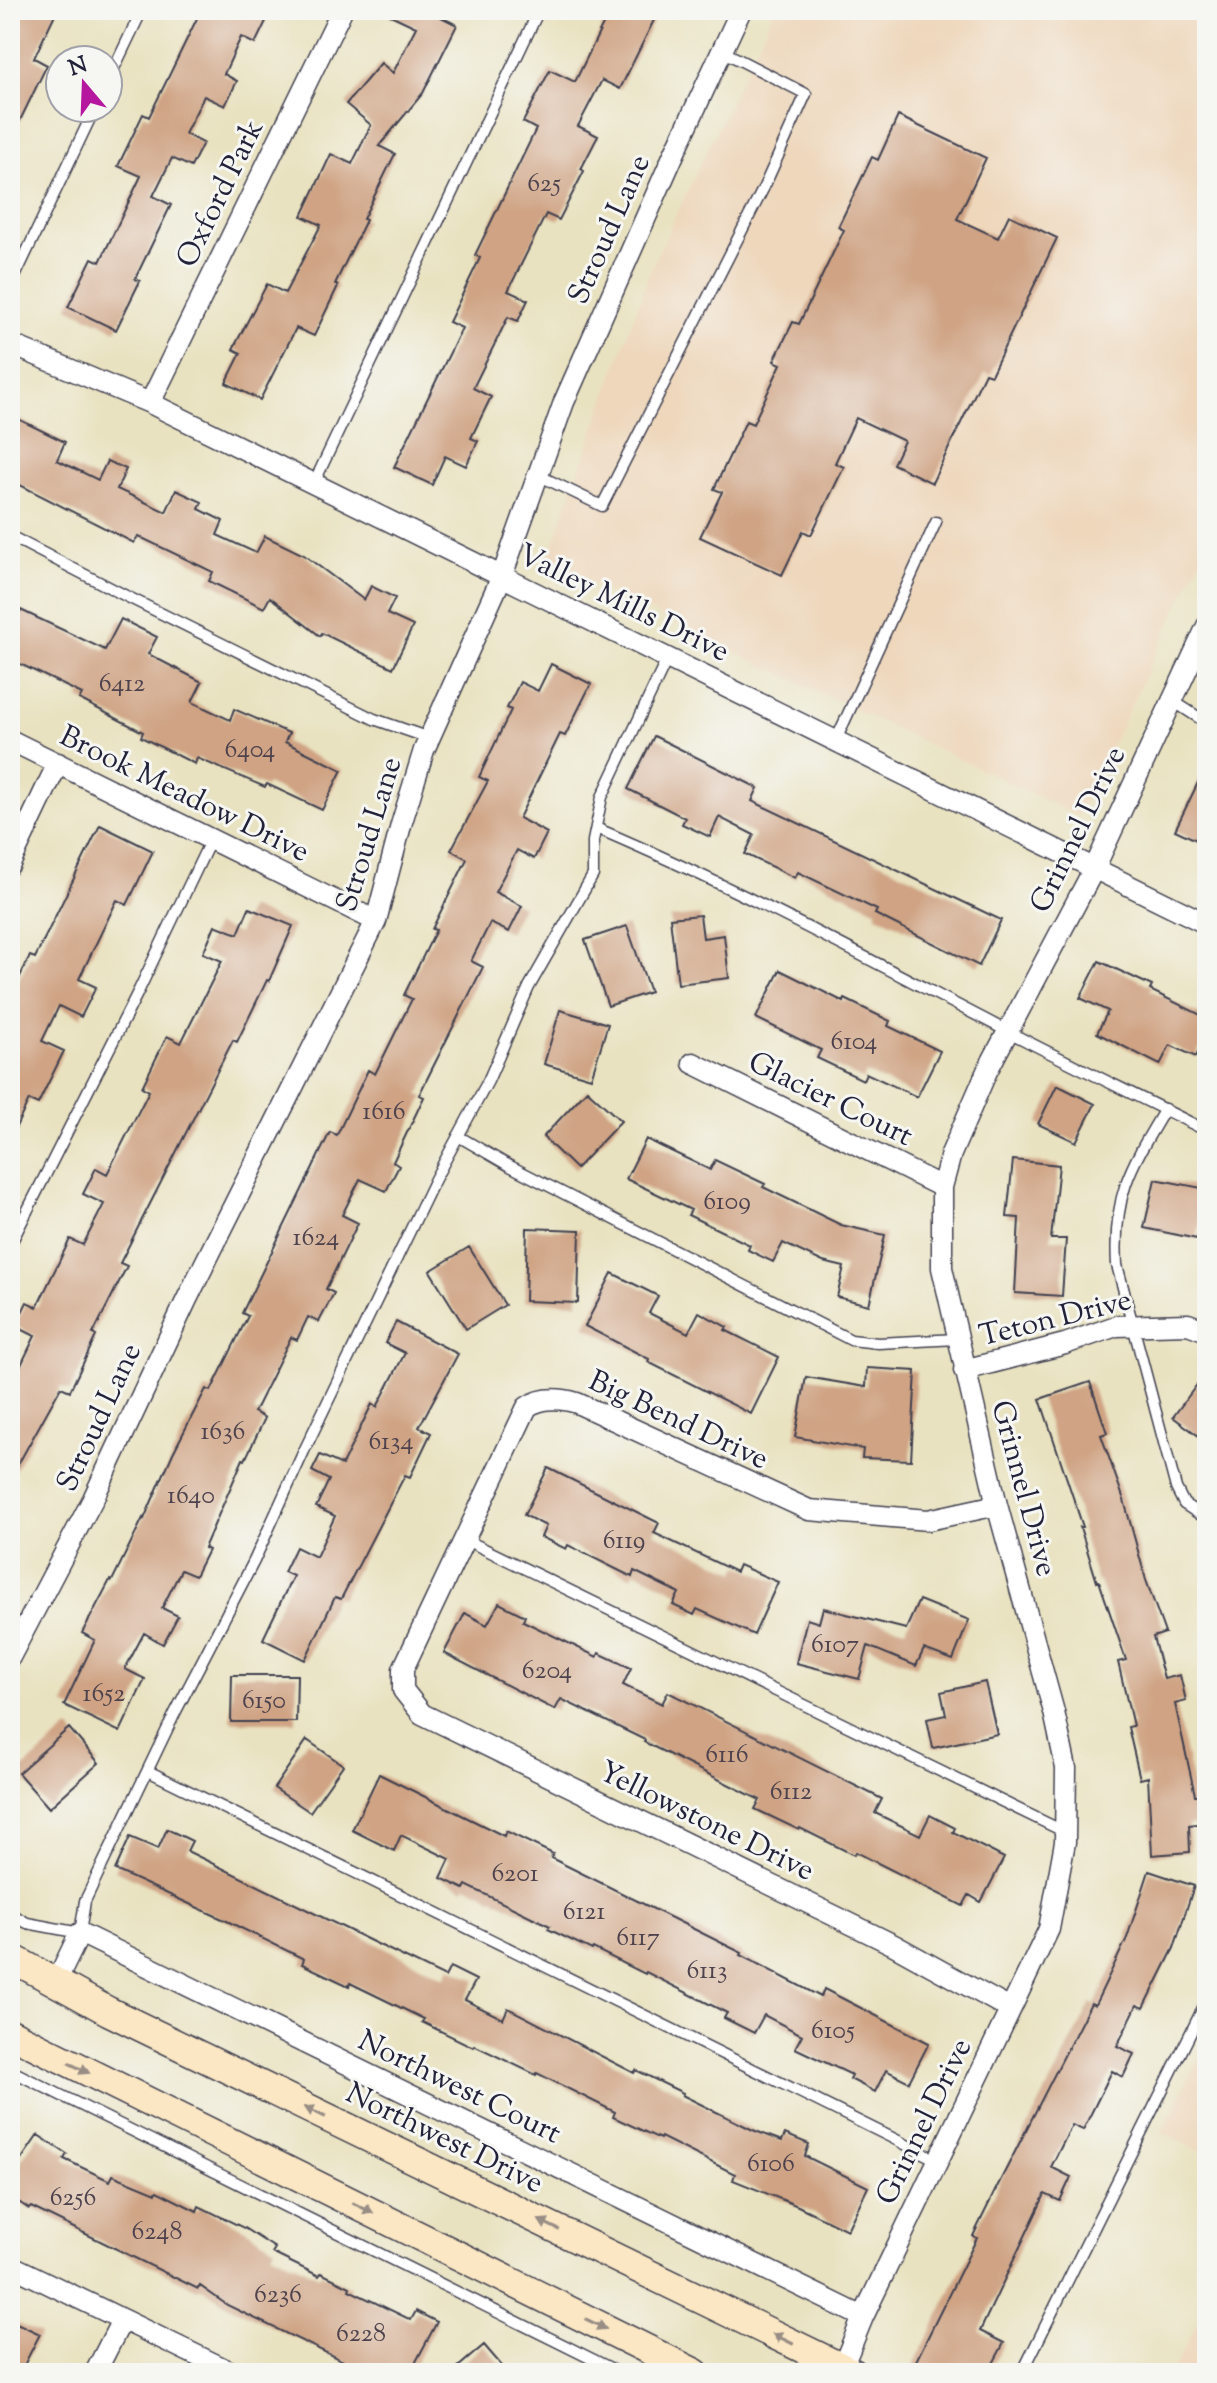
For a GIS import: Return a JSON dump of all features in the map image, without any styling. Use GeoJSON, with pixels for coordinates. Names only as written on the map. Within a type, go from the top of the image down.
{"type":"FeatureCollection","features":[{"type":"Feature","properties":{"kind":"main road","name":"Northwest Drive"},"geometry":{"type":"LineString","coordinates":[[10,1957],[108,2011],[845,2371]]}},
{"type":"Feature","properties":{"kind":"main road"},"geometry":{"type":"LineString","coordinates":[[10,2033],[695,2373]]}},
{"type":"Feature","properties":{"kind":"street","name":"Oxford Park"},"geometry":{"type":"LineString","coordinates":[[150,403],[342,10]]}},
{"type":"Feature","properties":{"kind":"street","name":"Stroud Lane"},"geometry":{"type":"LineString","coordinates":[[10,1657],[93,1499],[187,1299],[376,921],[401,825],[429,738],[502,576],[564,402],[741,10]]}},
{"type":"Feature","properties":{"kind":"street","name":"Valley Mills Drive"},"geometry":{"type":"LineString","coordinates":[[10,344],[150,403],[1207,924]]}},
{"type":"Feature","properties":{"kind":"street","name":"Grinnel Drive"},"geometry":{"type":"LineString","coordinates":[[845,2371],[863,2317],[1049,1929],[1065,1832],[1066,1768],[1054,1712],[997,1505],[942,1268],[942,1187],[964,1122],[1007,1031],[1095,867],[1207,626]]}},
{"type":"Feature","properties":{"kind":"street","name":"Brook Meadow Drive"},"geometry":{"type":"LineString","coordinates":[[10,740],[376,921]]}},
{"type":"Feature","properties":{"kind":"street"},"geometry":{"type":"LineString","coordinates":[[10,864],[58,763]]}},
{"type":"Feature","properties":{"kind":"street","name":"Glacier Court"},"geometry":{"type":"LineString","coordinates":[[693,1063],[942,1187]]}},
{"type":"Feature","properties":{"kind":"street","name":"Teton Drive"},"geometry":{"type":"LineString","coordinates":[[964,1370],[1065,1344],[1116,1326],[1188,1324],[1207,1331]]}},
{"type":"Feature","properties":{"kind":"street","name":"Big Bend Drive"},"geometry":{"type":"LineString","coordinates":[[403,1669],[527,1407],[537,1400],[564,1399],[577,1403],[809,1510],[928,1520],[997,1505]]}},
{"type":"Feature","properties":{"kind":"street","name":"Yellowstone Drive"},"geometry":{"type":"LineString","coordinates":[[403,1669],[403,1690],[422,1714],[894,1945],[1010,2009]]}},
{"type":"Feature","properties":{"kind":"street"},"geometry":{"type":"LineString","coordinates":[[56,1982],[80,1933]]}},
{"type":"Feature","properties":{"kind":"street","name":"Northwest Court"},"geometry":{"type":"LineString","coordinates":[[80,1933],[863,2317]]}},
{"type":"Feature","properties":{"kind":"street"},"geometry":{"type":"LineString","coordinates":[[10,2265],[233,2373]]}},
{"type":"Feature","properties":{"kind":"street"},"geometry":{"type":"LineString","coordinates":[[95,2373],[122,2320]]}},
{"type":"Feature","properties":{"kind":"lane"},"geometry":{"type":"LineString","coordinates":[[124,48],[142,10]]}},
{"type":"Feature","properties":{"kind":"lane"},"geometry":{"type":"LineString","coordinates":[[314,483],[539,10]]}},
{"type":"Feature","properties":{"kind":"lane"},"geometry":{"type":"LineString","coordinates":[[538,475],[602,506],[764,187],[806,94],[722,51]]}},
{"type":"Feature","properties":{"kind":"lane"},"geometry":{"type":"LineString","coordinates":[[10,287],[87,124]]}},
{"type":"Feature","properties":{"kind":"lane"},"geometry":{"type":"LineString","coordinates":[[836,740],[936,522]]}},
{"type":"Feature","properties":{"kind":"lane"},"geometry":{"type":"LineString","coordinates":[[10,536],[374,719],[429,738]]}},
{"type":"Feature","properties":{"kind":"lane"},"geometry":{"type":"LineString","coordinates":[[10,1913],[27,1923],[80,1933],[85,1901],[148,1771],[254,1561],[304,1451],[458,1136],[488,1081],[529,987],[593,875],[593,841],[602,797],[668,657]]}},
{"type":"Feature","properties":{"kind":"lane"},"geometry":{"type":"LineString","coordinates":[[1173,701],[1207,723]]}},
{"type":"Feature","properties":{"kind":"lane"},"geometry":{"type":"LineString","coordinates":[[596,828],[661,856],[896,972],[1207,1131]]}},
{"type":"Feature","properties":{"kind":"lane"},"geometry":{"type":"LineString","coordinates":[[10,1245],[139,990],[211,839]]}},
{"type":"Feature","properties":{"kind":"lane"},"geometry":{"type":"LineString","coordinates":[[1165,1109],[1134,1161],[1123,1187],[1118,1209],[1117,1265],[1176,1488],[1184,1504],[1207,1519]]}},
{"type":"Feature","properties":{"kind":"lane"},"geometry":{"type":"LineString","coordinates":[[458,1136],[508,1165],[851,1340],[878,1343],[958,1339]]}},
{"type":"Feature","properties":{"kind":"lane"},"geometry":{"type":"LineString","coordinates":[[464,1539],[1065,1832]]}},
{"type":"Feature","properties":{"kind":"lane"},"geometry":{"type":"LineString","coordinates":[[148,1771],[937,2160]]}},
{"type":"Feature","properties":{"kind":"lane"},"geometry":{"type":"LineString","coordinates":[[1022,2373],[1207,2000]]}},
{"type":"Feature","properties":{"kind":"lane"},"geometry":{"type":"LineString","coordinates":[[10,2070],[610,2368],[614,2373]]}},
{"type":"Feature","properties":{"kind":"lane"},"geometry":{"type":"LineString","coordinates":[[1207,2079],[1207,2104]]}},
{"type":"Feature","properties":{"kind":"shaded area"},"geometry":{"type":"Polygon","coordinates":[[[774,10],[1191,10],[1207,18],[1207,546],[1078,816],[547,562],[651,268],[774,10]]]}},
{"type":"Feature","properties":{"kind":"shaded area"},"geometry":{"type":"Polygon","coordinates":[[[1207,2041],[1207,2155],[1162,2132],[1207,2041]]]}},
{"type":"Feature","properties":{"kind":"shaded area"},"geometry":{"type":"Polygon","coordinates":[[[1207,2305],[1207,2373],[1171,2373],[1207,2305]]]}},
{"type":"Feature","properties":{"kind":"building"},"geometry":{"type":"Polygon","coordinates":[[[10,10],[57,10],[34,58],[44,63],[44,71],[10,141],[10,10]]]}},
{"type":"Feature","properties":{"kind":"building"},"geometry":{"type":"Polygon","coordinates":[[[201,10],[258,10],[269,15],[255,44],[241,37],[224,74],[237,81],[225,106],[204,96],[185,134],[203,143],[191,167],[172,158],[153,196],[171,205],[135,279],[140,281],[116,330],[68,307],[92,258],[100,262],[141,176],[118,166],[143,114],[149,117],[201,10]]]}},
{"type":"Feature","properties":{"kind":"building"},"geometry":{"type":"Polygon","coordinates":[[[380,10],[427,10],[457,25],[423,93],[379,146],[395,154],[363,219],[366,220],[314,336],[296,328],[260,400],[226,383],[241,353],[233,349],[267,284],[285,293],[321,225],[302,216],[331,154],[352,164],[371,125],[346,104],[381,63],[393,73],[416,27],[380,10]]]}},
{"type":"Feature","properties":{"kind":"building"},"geometry":{"type":"Polygon","coordinates":[[[610,10],[659,10],[620,89],[602,80],[578,126],[598,136],[559,220],[546,214],[508,291],[528,300],[518,321],[508,317],[473,388],[491,397],[471,438],[478,441],[466,466],[445,456],[432,485],[394,467],[462,328],[449,322],[480,258],[475,255],[536,129],[523,122],[550,70],[575,82],[610,10]]]}},
{"type":"Feature","properties":{"kind":"building"},"geometry":{"type":"Polygon","coordinates":[[[898,116],[986,158],[957,219],[998,238],[1009,215],[1057,238],[991,375],[985,373],[932,483],[893,464],[904,441],[856,418],[835,463],[844,467],[811,535],[803,531],[782,575],[700,537],[722,492],[714,489],[746,421],[753,424],[781,364],[774,361],[793,322],[799,324],[844,230],[838,227],[872,157],[878,160],[898,116]]]}},
{"type":"Feature","properties":{"kind":"building"},"geometry":{"type":"Polygon","coordinates":[[[10,415],[65,442],[57,460],[98,480],[107,461],[126,469],[117,489],[166,512],[176,490],[202,502],[199,509],[223,521],[217,535],[256,553],[265,536],[304,555],[364,600],[371,586],[395,598],[387,614],[413,626],[393,668],[322,633],[320,636],[270,597],[264,608],[209,581],[213,572],[138,536],[134,543],[10,480],[10,415]]]}},
{"type":"Feature","properties":{"kind":"building"},"geometry":{"type":"Polygon","coordinates":[[[10,605],[105,650],[121,619],[157,637],[148,654],[202,682],[192,702],[230,720],[234,709],[289,733],[285,742],[342,770],[322,810],[267,784],[265,787],[197,758],[195,764],[141,737],[143,732],[79,699],[82,694],[10,659],[10,605]]]}},
{"type":"Feature","properties":{"kind":"building"},"geometry":{"type":"Polygon","coordinates":[[[551,664],[591,684],[565,736],[560,734],[519,818],[547,833],[534,859],[517,850],[495,892],[522,906],[509,932],[490,923],[471,961],[483,967],[419,1095],[424,1097],[393,1162],[399,1166],[386,1191],[360,1179],[342,1215],[358,1223],[326,1289],[334,1293],[319,1322],[308,1317],[297,1340],[291,1337],[254,1412],[265,1418],[243,1459],[204,1548],[208,1550],[195,1576],[181,1570],[162,1608],[178,1616],[163,1644],[144,1633],[125,1669],[145,1679],[120,1732],[64,1705],[95,1640],[82,1633],[144,1519],[206,1389],[211,1391],[248,1316],[242,1313],[330,1132],[337,1135],[368,1070],[375,1074],[412,999],[404,995],[467,859],[451,850],[488,781],[479,777],[511,710],[507,708],[520,682],[538,691],[551,664]]]}},
{"type":"Feature","properties":{"kind":"building"},"geometry":{"type":"Polygon","coordinates":[[[654,736],[758,788],[752,801],[1001,920],[979,966],[875,914],[877,910],[798,872],[795,878],[745,854],[754,835],[719,817],[710,837],[682,824],[685,818],[628,789],[654,736]]]}},
{"type":"Feature","properties":{"kind":"building"},"geometry":{"type":"Polygon","coordinates":[[[1207,764],[1207,845],[1175,830],[1207,764]]]}},
{"type":"Feature","properties":{"kind":"building"},"geometry":{"type":"Polygon","coordinates":[[[100,825],[153,851],[127,905],[117,900],[79,979],[96,987],[81,1017],[59,1006],[42,1041],[64,1051],[38,1104],[29,1100],[10,1139],[10,997],[30,956],[35,958],[100,825]]]}},
{"type":"Feature","properties":{"kind":"building"},"geometry":{"type":"Polygon","coordinates":[[[249,908],[293,926],[269,981],[237,1042],[233,1040],[120,1263],[127,1266],[93,1334],[96,1336],[70,1391],[61,1387],[10,1479],[10,1388],[35,1336],[15,1326],[27,1302],[37,1307],[70,1239],[83,1245],[104,1204],[83,1194],[96,1168],[107,1174],[149,1091],[142,1087],[167,1036],[181,1043],[222,961],[203,953],[215,925],[238,934],[249,908]]]}},
{"type":"Feature","properties":{"kind":"building"},"geometry":{"type":"Polygon","coordinates":[[[700,915],[703,938],[724,935],[729,978],[678,984],[670,918],[700,915]]]}},
{"type":"Feature","properties":{"kind":"building"},"geometry":{"type":"Polygon","coordinates":[[[627,926],[650,992],[608,1006],[585,940],[627,926]]]}},
{"type":"Feature","properties":{"kind":"building"},"geometry":{"type":"Polygon","coordinates":[[[1099,961],[1152,986],[1150,990],[1207,1018],[1207,1034],[1196,1057],[1170,1045],[1160,1065],[1097,1033],[1108,1011],[1080,998],[1099,961]]]}},
{"type":"Feature","properties":{"kind":"building"},"geometry":{"type":"Polygon","coordinates":[[[780,970],[890,1021],[888,1026],[940,1051],[917,1097],[866,1073],[863,1080],[817,1058],[821,1050],[756,1018],[780,970]]]}},
{"type":"Feature","properties":{"kind":"building"},"geometry":{"type":"Polygon","coordinates":[[[560,1010],[608,1024],[591,1078],[544,1064],[560,1010]]]}},
{"type":"Feature","properties":{"kind":"building"},"geometry":{"type":"Polygon","coordinates":[[[1057,1085],[1095,1104],[1076,1142],[1038,1124],[1057,1085]]]}},
{"type":"Feature","properties":{"kind":"building"},"geometry":{"type":"Polygon","coordinates":[[[587,1090],[621,1121],[576,1169],[543,1137],[587,1090]]]}},
{"type":"Feature","properties":{"kind":"building"},"geometry":{"type":"Polygon","coordinates":[[[646,1139],[710,1170],[715,1160],[841,1225],[885,1235],[869,1305],[837,1297],[844,1267],[823,1262],[783,1243],[773,1262],[748,1250],[750,1245],[688,1215],[691,1210],[626,1179],[646,1139]]]}},
{"type":"Feature","properties":{"kind":"building"},"geometry":{"type":"Polygon","coordinates":[[[1013,1160],[1059,1165],[1051,1239],[1066,1239],[1062,1296],[1015,1293],[1019,1218],[1007,1217],[1013,1160]]]}},
{"type":"Feature","properties":{"kind":"building"},"geometry":{"type":"Polygon","coordinates":[[[1155,1179],[1207,1189],[1197,1239],[1144,1228],[1155,1179]]]}},
{"type":"Feature","properties":{"kind":"building"},"geometry":{"type":"Polygon","coordinates":[[[527,1228],[580,1230],[578,1303],[525,1301],[527,1228]]]}},
{"type":"Feature","properties":{"kind":"building"},"geometry":{"type":"Polygon","coordinates":[[[469,1247],[505,1305],[466,1329],[430,1271],[469,1247]]]}},
{"type":"Feature","properties":{"kind":"building"},"geometry":{"type":"Polygon","coordinates":[[[612,1273],[658,1296],[649,1313],[688,1333],[699,1312],[727,1327],[725,1330],[779,1357],[751,1414],[585,1326],[612,1273]]]}},
{"type":"Feature","properties":{"kind":"building"},"geometry":{"type":"Polygon","coordinates":[[[396,1322],[458,1354],[419,1427],[431,1433],[410,1477],[405,1475],[341,1599],[335,1597],[305,1660],[263,1639],[293,1576],[284,1572],[296,1547],[316,1557],[335,1516],[316,1507],[329,1480],[312,1471],[320,1455],[342,1465],[372,1404],[377,1407],[405,1353],[385,1343],[396,1322]]]}},
{"type":"Feature","properties":{"kind":"building"},"geometry":{"type":"Polygon","coordinates":[[[867,1368],[916,1371],[911,1460],[862,1458],[863,1449],[795,1437],[806,1377],[866,1387],[867,1368]]]}},
{"type":"Feature","properties":{"kind":"building"},"geometry":{"type":"Polygon","coordinates":[[[1207,1371],[1207,1442],[1173,1417],[1207,1371]]]}},
{"type":"Feature","properties":{"kind":"building"},"geometry":{"type":"Polygon","coordinates":[[[1090,1382],[1107,1433],[1101,1435],[1165,1633],[1153,1637],[1164,1679],[1180,1675],[1186,1701],[1175,1704],[1195,1795],[1207,1795],[1207,1823],[1189,1825],[1190,1852],[1152,1855],[1148,1777],[1140,1779],[1128,1727],[1133,1726],[1118,1662],[1126,1660],[1097,1582],[1080,1527],[1083,1527],[1040,1399],[1090,1382]]]}},
{"type":"Feature","properties":{"kind":"building"},"geometry":{"type":"Polygon","coordinates":[[[548,1468],[659,1523],[654,1533],[736,1572],[739,1565],[778,1582],[754,1635],[697,1609],[694,1615],[673,1605],[679,1593],[634,1571],[632,1577],[568,1545],[566,1549],[541,1537],[546,1526],[524,1515],[548,1468]]]}},
{"type":"Feature","properties":{"kind":"building"},"geometry":{"type":"Polygon","coordinates":[[[919,1600],[969,1620],[953,1660],[924,1649],[916,1666],[868,1646],[859,1679],[796,1663],[807,1619],[819,1623],[823,1608],[906,1629],[919,1600]]]}},
{"type":"Feature","properties":{"kind":"building"},"geometry":{"type":"Polygon","coordinates":[[[499,1603],[525,1616],[523,1621],[597,1657],[599,1653],[631,1668],[623,1685],[662,1704],[668,1692],[882,1799],[875,1813],[920,1835],[930,1815],[955,1828],[953,1832],[1004,1858],[981,1902],[969,1895],[963,1906],[856,1852],[854,1855],[799,1830],[755,1809],[760,1800],[645,1740],[561,1699],[555,1710],[444,1653],[465,1613],[487,1625],[499,1603]]]}},
{"type":"Feature","properties":{"kind":"building"},"geometry":{"type":"Polygon","coordinates":[[[232,1675],[297,1675],[296,1722],[231,1722],[232,1675]]]}},
{"type":"Feature","properties":{"kind":"building"},"geometry":{"type":"Polygon","coordinates":[[[985,1682],[997,1734],[933,1748],[927,1719],[946,1715],[941,1692],[985,1682]]]}},
{"type":"Feature","properties":{"kind":"building"},"geometry":{"type":"Polygon","coordinates":[[[69,1728],[99,1763],[49,1808],[18,1773],[69,1728]]]}},
{"type":"Feature","properties":{"kind":"building"},"geometry":{"type":"Polygon","coordinates":[[[307,1740],[343,1765],[310,1812],[274,1788],[307,1740]]]}},
{"type":"Feature","properties":{"kind":"building"},"geometry":{"type":"Polygon","coordinates":[[[379,1774],[504,1836],[506,1831],[553,1854],[551,1858],[742,1953],[821,1997],[824,1989],[929,2043],[909,2082],[886,2070],[875,2092],[850,2079],[852,2075],[795,2048],[802,2035],[764,2015],[754,2033],[724,2018],[727,2013],[646,1972],[548,1929],[550,1926],[466,1885],[464,1889],[441,1878],[450,1859],[401,1835],[394,1851],[352,1830],[379,1774]]]}},
{"type":"Feature","properties":{"kind":"building"},"geometry":{"type":"Polygon","coordinates":[[[167,1829],[192,1841],[187,1851],[371,1941],[445,1977],[450,1967],[476,1980],[465,2000],[503,2019],[508,2008],[753,2130],[782,2141],[785,2134],[809,2144],[805,2156],[868,2187],[847,2230],[733,2180],[735,2174],[613,2117],[615,2112],[537,2073],[473,2047],[350,1983],[349,1986],[302,1964],[304,1959],[115,1870],[130,1837],[158,1849],[167,1829]]]}},
{"type":"Feature","properties":{"kind":"building"},"geometry":{"type":"Polygon","coordinates":[[[1149,1871],[1194,1886],[1174,1948],[1144,2008],[1137,2005],[1117,2046],[1134,2054],[1123,2077],[1112,2071],[1083,2130],[1072,2125],[1051,2167],[1071,2177],[1060,2201],[1045,2194],[980,2331],[1004,2343],[988,2373],[930,2373],[914,2365],[977,2238],[973,2236],[998,2185],[1091,2003],[1095,2005],[1127,1938],[1149,1871]]]}},
{"type":"Feature","properties":{"kind":"building"},"geometry":{"type":"Polygon","coordinates":[[[38,2135],[67,2154],[64,2159],[110,2181],[113,2175],[157,2191],[197,2211],[199,2206],[244,2228],[275,2248],[272,2253],[319,2276],[321,2273],[411,2320],[416,2311],[437,2322],[410,2373],[368,2373],[227,2305],[200,2286],[198,2289],[31,2207],[29,2209],[10,2196],[10,2176],[38,2135]]]}},
{"type":"Feature","properties":{"kind":"building"},"geometry":{"type":"Polygon","coordinates":[[[10,2320],[40,2334],[20,2373],[10,2373],[10,2320]]]}},
{"type":"Feature","properties":{"kind":"building"},"geometry":{"type":"Polygon","coordinates":[[[484,2345],[508,2373],[451,2373],[484,2345]]]}}]}
